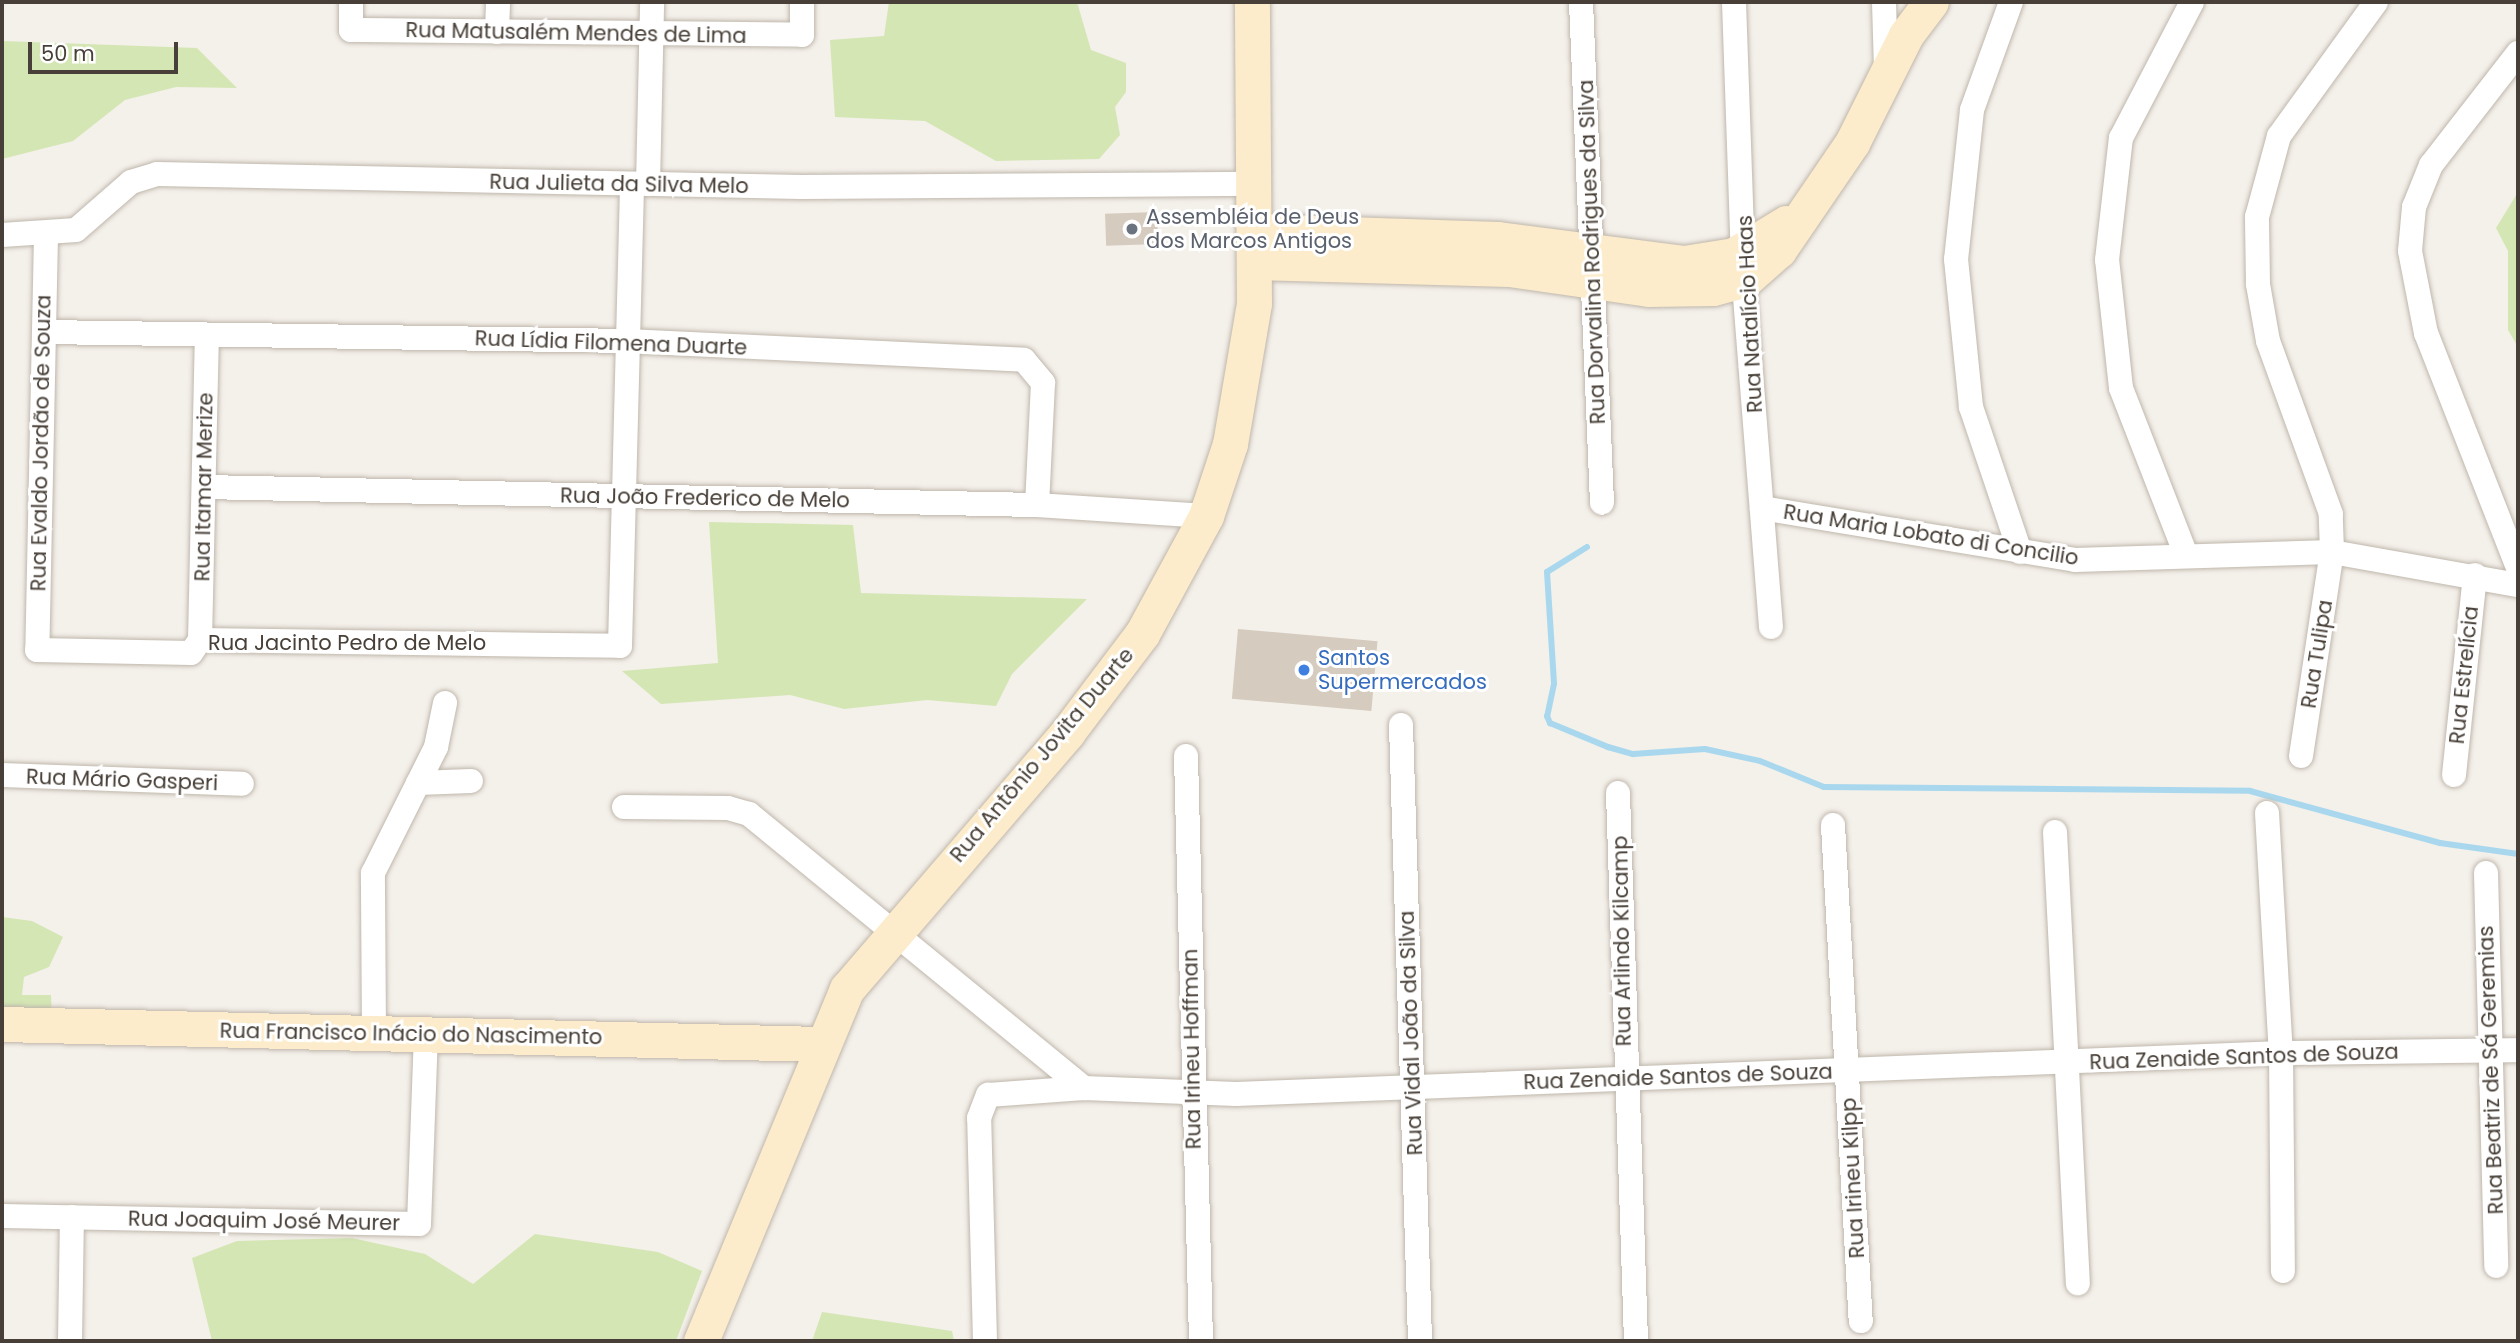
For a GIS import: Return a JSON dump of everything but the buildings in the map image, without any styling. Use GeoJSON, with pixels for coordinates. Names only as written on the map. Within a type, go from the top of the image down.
{"type":"FeatureCollection","features":[{"type":"Feature","properties":{"kind":"main road","name":"Rua Antônio Jovita Duarte"},"geometry":{"type":"LineString","coordinates":[[701,1341],[820,1044],[847,989],[1067,733],[1142,634],[1206,516],[1237,412],[1251,340],[1256,184],[1252,2]]}},
{"type":"Feature","properties":{"kind":"main road"},"geometry":{"type":"LineString","coordinates":[[1255,246],[1509,269],[1592,266],[1689,290],[1779,250],[1852,143],[1886,71],[1931,2]]}},
{"type":"Feature","properties":{"kind":"main road","name":"Rua Francisco Inácio do Nascimento"},"geometry":{"type":"LineString","coordinates":[[2,1024],[820,1044]]}},
{"type":"Feature","properties":{"kind":"street","name":"Rua Matusalém Mendes de Lima"},"geometry":{"type":"LineString","coordinates":[[351,2],[351,30],[802,35],[802,2]]}},
{"type":"Feature","properties":{"kind":"street"},"geometry":{"type":"LineString","coordinates":[[497,32],[498,2]]}},
{"type":"Feature","properties":{"kind":"street"},"geometry":{"type":"LineString","coordinates":[[624,496],[628,341],[652,2]]}},
{"type":"Feature","properties":{"kind":"street","name":"Rua Dorvalina Rodrigues da Silva"},"geometry":{"type":"LineString","coordinates":[[1581,2],[1602,503]]}},
{"type":"Feature","properties":{"kind":"street","name":"Rua Natalício Haas"},"geometry":{"type":"LineString","coordinates":[[1734,2],[1745,263],[1771,627]]}},
{"type":"Feature","properties":{"kind":"street"},"geometry":{"type":"LineString","coordinates":[[1884,2],[1886,71]]}},
{"type":"Feature","properties":{"kind":"street"},"geometry":{"type":"LineString","coordinates":[[2011,2],[1966,141],[1956,270],[1971,407],[2020,552]]}},
{"type":"Feature","properties":{"kind":"street"},"geometry":{"type":"LineString","coordinates":[[2186,555],[2121,388],[2107,250],[2121,138],[2192,2]]}},
{"type":"Feature","properties":{"kind":"street","name":"Rua Tulipa"},"geometry":{"type":"LineString","coordinates":[[2301,756],[2332,552],[2331,514],[2268,341],[2258,284],[2257,217],[2279,136],[2376,2]]}},
{"type":"Feature","properties":{"kind":"street"},"geometry":{"type":"LineString","coordinates":[[2518,53],[2431,166],[2414,207],[2410,251],[2422,322],[2518,568]]}},
{"type":"Feature","properties":{"kind":"street","name":"Rua Julieta da Silva Melo"},"geometry":{"type":"LineString","coordinates":[[2,235],[46,235],[76,230],[131,182],[157,174],[640,184],[1256,184]]}},
{"type":"Feature","properties":{"kind":"street","name":"Rua Evaldo Jordão de Souza"},"geometry":{"type":"LineString","coordinates":[[37,650],[46,235]]}},
{"type":"Feature","properties":{"kind":"street","name":"Rua Lídia Filomena Duarte"},"geometry":{"type":"LineString","coordinates":[[44,332],[628,341],[1024,360],[1043,383],[1037,505]]}},
{"type":"Feature","properties":{"kind":"street","name":"Rua Itamar Merize"},"geometry":{"type":"LineString","coordinates":[[200,640],[207,335]]}},
{"type":"Feature","properties":{"kind":"street","name":"Rua João Frederico de Melo"},"geometry":{"type":"LineString","coordinates":[[204,486],[1037,505],[1206,516]]}},
{"type":"Feature","properties":{"kind":"street","name":"Rua Jacinto Pedro de Melo"},"geometry":{"type":"LineString","coordinates":[[37,650],[191,653],[200,640],[620,646],[624,496]]}},
{"type":"Feature","properties":{"kind":"street","name":"Rua Maria Lobato di Concilio"},"geometry":{"type":"LineString","coordinates":[[1762,508],[2075,561],[2186,555],[2332,552],[2475,575],[2518,585]]}},
{"type":"Feature","properties":{"kind":"street","name":"Rua Estrelícia"},"geometry":{"type":"LineString","coordinates":[[2454,775],[2475,575]]}},
{"type":"Feature","properties":{"kind":"street"},"geometry":{"type":"LineString","coordinates":[[374,1033],[373,873],[436,747],[445,703]]}},
{"type":"Feature","properties":{"kind":"street","name":"Rua Vidal João da Silva"},"geometry":{"type":"LineString","coordinates":[[1401,725],[1420,1341]]}},
{"type":"Feature","properties":{"kind":"street","name":"Rua Irineu Hoffman"},"geometry":{"type":"LineString","coordinates":[[1186,756],[1201,1341]]}},
{"type":"Feature","properties":{"kind":"street","name":"Rua Mário Gasperi"},"geometry":{"type":"LineString","coordinates":[[2,775],[242,784]]}},
{"type":"Feature","properties":{"kind":"street"},"geometry":{"type":"LineString","coordinates":[[418,783],[471,782]]}},
{"type":"Feature","properties":{"kind":"street","name":"Rua Arlindo Kilcamp"},"geometry":{"type":"LineString","coordinates":[[1618,793],[1625,1079],[1636,1341]]}},
{"type":"Feature","properties":{"kind":"street"},"geometry":{"type":"LineString","coordinates":[[624,807],[729,808],[749,814],[890,936],[1084,1088]]}},
{"type":"Feature","properties":{"kind":"street"},"geometry":{"type":"LineString","coordinates":[[2267,813],[2281,1053],[2283,1271]]}},
{"type":"Feature","properties":{"kind":"street","name":"Rua Irineu Kilpp"},"geometry":{"type":"LineString","coordinates":[[1833,825],[1861,1321]]}},
{"type":"Feature","properties":{"kind":"street"},"geometry":{"type":"LineString","coordinates":[[2055,832],[2069,1063],[2078,1283]]}},
{"type":"Feature","properties":{"kind":"street","name":"Rua Beatriz de Sá Geremias"},"geometry":{"type":"LineString","coordinates":[[2486,873],[2496,1266]]}},
{"type":"Feature","properties":{"kind":"street","name":"Rua Joaquim José Meurer"},"geometry":{"type":"LineString","coordinates":[[2,1216],[419,1224],[426,1034]]}},
{"type":"Feature","properties":{"kind":"street","name":"Rua Zenaide Santos de Souza"},"geometry":{"type":"LineString","coordinates":[[985,1341],[982,1105],[988,1095],[1084,1088],[1193,1095],[1847,1072],[2281,1053],[2518,1050]]}},
{"type":"Feature","properties":{"kind":"street"},"geometry":{"type":"LineString","coordinates":[[70,1341],[72,1217]]}},
{"type":"Feature","properties":{"kind":"green space"},"geometry":{"type":"Polygon","coordinates":[[[889,2],[1077,2],[1091,50],[1126,63],[1126,92],[1115,107],[1120,135],[1099,159],[996,161],[925,121],[835,117],[830,40],[884,36],[889,2]]]}},
{"type":"Feature","properties":{"kind":"green space"},"geometry":{"type":"Polygon","coordinates":[[[2,41],[197,48],[237,88],[176,87],[125,100],[73,141],[2,159],[2,41]]]}},
{"type":"Feature","properties":{"kind":"green space"},"geometry":{"type":"Polygon","coordinates":[[[2518,192],[2518,347],[2508,330],[2508,251],[2496,228],[2518,192]]]}},
{"type":"Feature","properties":{"kind":"green space"},"geometry":{"type":"Polygon","coordinates":[[[709,522],[853,525],[861,593],[1087,599],[1012,674],[996,706],[927,700],[844,709],[790,695],[661,704],[622,671],[718,663],[709,522]]]}},
{"type":"Feature","properties":{"kind":"green space"},"geometry":{"type":"Polygon","coordinates":[[[2,917],[32,921],[63,937],[49,967],[24,977],[22,995],[51,995],[53,1038],[2,1040],[2,917]]]}},
{"type":"Feature","properties":{"kind":"green space"},"geometry":{"type":"Polygon","coordinates":[[[535,1234],[658,1252],[702,1271],[676,1341],[212,1341],[192,1258],[237,1241],[352,1238],[425,1254],[473,1284],[535,1234]]]}},
{"type":"Feature","properties":{"kind":"green space"},"geometry":{"type":"Polygon","coordinates":[[[822,1312],[952,1331],[954,1341],[812,1341],[822,1312]]]}},
{"type":"Feature","properties":{"kind":"waterway"},"geometry":{"type":"LineString","coordinates":[[1587,547],[1547,572],[1554,684],[1547,716],[1550,723],[1608,747],[1633,754],[1705,749],[1760,761],[1824,787],[2250,791],[2440,843],[2518,854]]}},
{"type":"Feature","properties":{"kind":"place","name":"Assembléia de Deus dos Marcos Antigos"},"geometry":{"type":"Point","coordinates":[1132,229]}},
{"type":"Feature","properties":{"kind":"place","name":"Santos Supermercados"},"geometry":{"type":"Point","coordinates":[1304,670]}}]}
